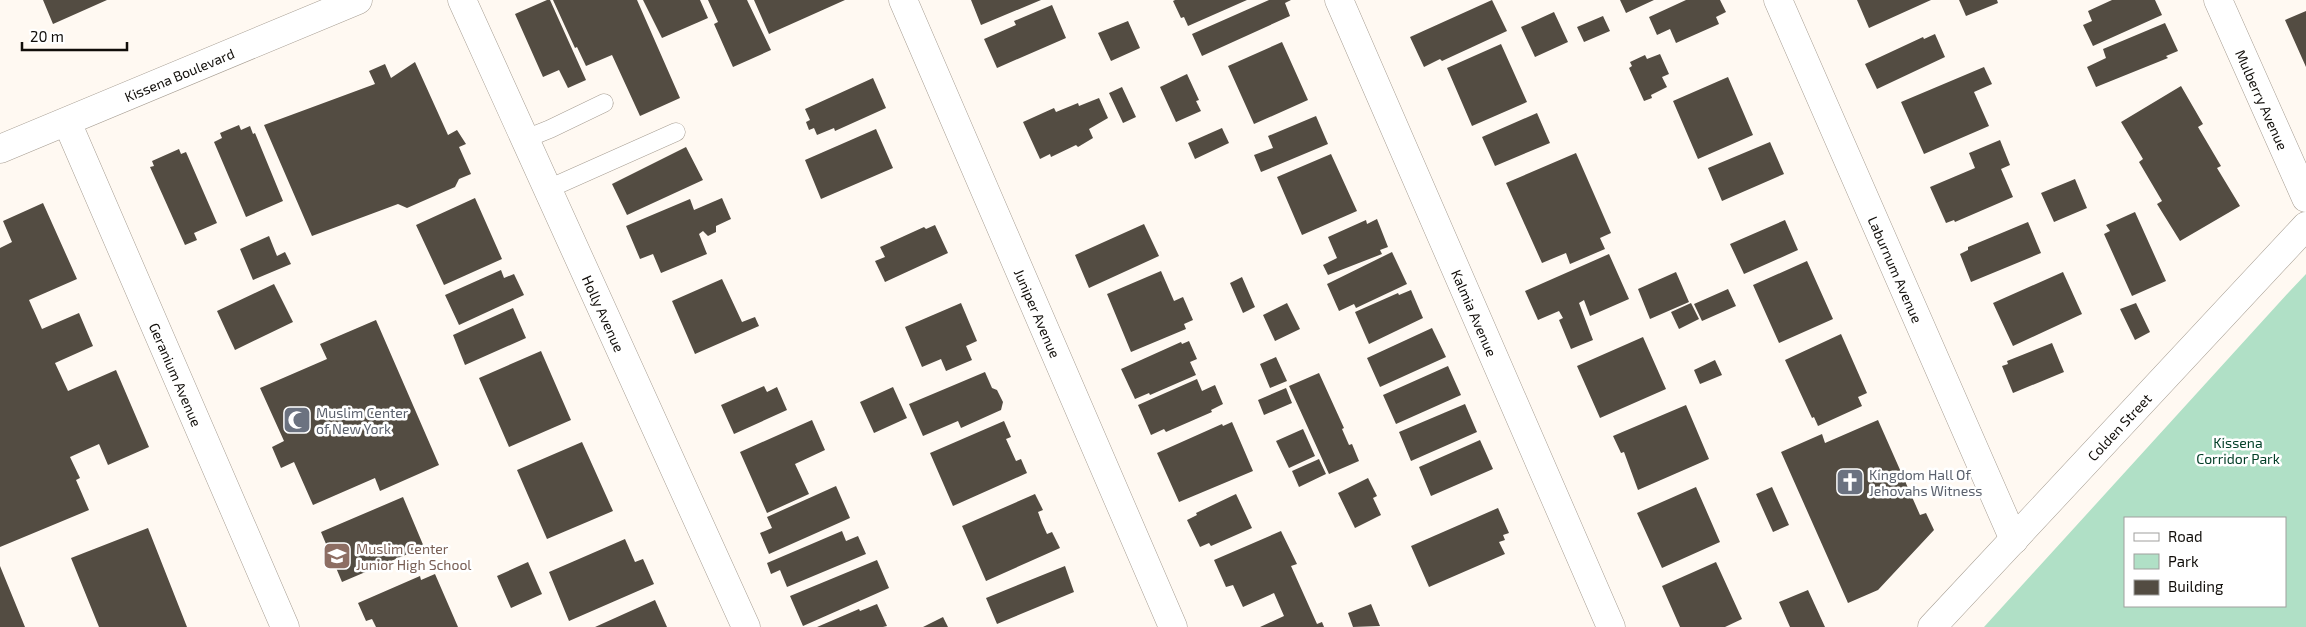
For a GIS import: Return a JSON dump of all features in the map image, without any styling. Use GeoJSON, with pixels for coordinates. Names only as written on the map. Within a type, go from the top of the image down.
{"type":"FeatureCollection","features":[{"type":"Feature","properties":{"kind":"street","name":"Kissena Boulevard"},"geometry":{"type":"LineString","coordinates":[[0,149],[358,0]]}},
{"type":"Feature","properties":{"kind":"street","name":"Holly Avenue"},"geometry":{"type":"LineString","coordinates":[[462,0],[746,627]]}},
{"type":"Feature","properties":{"kind":"street","name":"Juniper Avenue"},"geometry":{"type":"LineString","coordinates":[[903,0],[1173,627]]}},
{"type":"Feature","properties":{"kind":"street","name":"Kalmia Avenue"},"geometry":{"type":"LineString","coordinates":[[1339,0],[1611,627]]}},
{"type":"Feature","properties":{"kind":"street","name":"Laburnum Avenue"},"geometry":{"type":"LineString","coordinates":[[1778,0],[2014,540]]}},
{"type":"Feature","properties":{"kind":"street","name":"Mulberry Avenue"},"geometry":{"type":"LineString","coordinates":[[2218,0],[2306,198]]}},
{"type":"Feature","properties":{"kind":"street","name":"Geranium Avenue"},"geometry":{"type":"LineString","coordinates":[[67,122],[285,627]]}},
{"type":"Feature","properties":{"kind":"street","name":"Colden Street"},"geometry":{"type":"LineString","coordinates":[[1932,627],[2306,226]]}},
{"type":"Feature","properties":{"kind":"lane"},"geometry":{"type":"LineString","coordinates":[[525,138],[550,129],[604,102]]}},
{"type":"Feature","properties":{"kind":"lane"},"geometry":{"type":"LineString","coordinates":[[548,189],[676,132]]}},
{"type":"Feature","properties":{"kind":"green space","name":"Kissena Corridor Park"},"geometry":{"type":"Polygon","coordinates":[[[2306,274],[2306,627],[1984,627],[2289,292],[2306,274]]]}},
{"type":"Feature","properties":{"kind":"building"},"geometry":{"type":"Polygon","coordinates":[[[43,0],[107,0],[53,24],[43,0]]]}},
{"type":"Feature","properties":{"kind":"building"},"geometry":{"type":"Polygon","coordinates":[[[550,0],[586,80],[568,88],[559,70],[543,77],[515,14],[550,0]]]}},
{"type":"Feature","properties":{"kind":"building"},"geometry":{"type":"Polygon","coordinates":[[[553,0],[637,0],[680,98],[640,116],[612,55],[586,66],[577,47],[575,48],[553,0]]]}},
{"type":"Feature","properties":{"kind":"building"},"geometry":{"type":"Polygon","coordinates":[[[643,0],[700,0],[708,18],[662,38],[643,0]]]}},
{"type":"Feature","properties":{"kind":"building"},"geometry":{"type":"Polygon","coordinates":[[[708,0],[747,0],[771,50],[733,67],[714,24],[718,22],[708,0]]]}},
{"type":"Feature","properties":{"kind":"building"},"geometry":{"type":"Polygon","coordinates":[[[754,0],[845,0],[769,34],[754,0]]]}},
{"type":"Feature","properties":{"kind":"building"},"geometry":{"type":"Polygon","coordinates":[[[971,0],[1041,0],[981,25],[971,0]]]}},
{"type":"Feature","properties":{"kind":"building"},"geometry":{"type":"Polygon","coordinates":[[[1247,0],[1188,26],[1184,17],[1181,18],[1173,1],[1247,0]]]}},
{"type":"Feature","properties":{"kind":"building"},"geometry":{"type":"Polygon","coordinates":[[[1269,0],[1291,0],[1285,3],[1290,16],[1202,56],[1192,34],[1269,0]]]}},
{"type":"Feature","properties":{"kind":"building"},"geometry":{"type":"Polygon","coordinates":[[[1492,0],[1507,31],[1442,61],[1440,59],[1424,67],[1410,37],[1492,0]]]}},
{"type":"Feature","properties":{"kind":"building"},"geometry":{"type":"Polygon","coordinates":[[[1620,0],[1654,0],[1626,13],[1620,0]]]}},
{"type":"Feature","properties":{"kind":"building"},"geometry":{"type":"Polygon","coordinates":[[[1686,0],[1720,0],[1726,12],[1716,17],[1719,24],[1676,43],[1670,29],[1657,35],[1649,17],[1686,0]]]}},
{"type":"Feature","properties":{"kind":"building"},"geometry":{"type":"Polygon","coordinates":[[[1857,0],[1931,0],[1869,28],[1857,0]]]}},
{"type":"Feature","properties":{"kind":"building"},"geometry":{"type":"Polygon","coordinates":[[[1959,0],[1997,0],[1998,3],[1966,16],[1959,0]]]}},
{"type":"Feature","properties":{"kind":"building"},"geometry":{"type":"Polygon","coordinates":[[[2112,0],[2155,0],[2162,15],[2093,46],[2083,25],[2092,21],[2088,11],[2112,0]]]}},
{"type":"Feature","properties":{"kind":"building"},"geometry":{"type":"Polygon","coordinates":[[[1052,5],[1066,38],[997,68],[984,39],[1016,25],[1014,21],[1052,5]]]}},
{"type":"Feature","properties":{"kind":"building"},"geometry":{"type":"Polygon","coordinates":[[[2306,11],[2306,67],[2285,20],[2306,11]]]}},
{"type":"Feature","properties":{"kind":"building"},"geometry":{"type":"Polygon","coordinates":[[[1554,12],[1568,42],[1535,57],[1521,27],[1554,12]]]}},
{"type":"Feature","properties":{"kind":"building"},"geometry":{"type":"Polygon","coordinates":[[[1603,16],[1610,31],[1584,42],[1577,27],[1603,16]]]}},
{"type":"Feature","properties":{"kind":"building"},"geometry":{"type":"Polygon","coordinates":[[[1128,21],[1140,48],[1111,61],[1098,33],[1128,21]]]}},
{"type":"Feature","properties":{"kind":"building"},"geometry":{"type":"Polygon","coordinates":[[[2165,23],[2178,51],[2166,56],[2168,58],[2096,87],[2087,67],[2106,58],[2103,49],[2165,23]]]}},
{"type":"Feature","properties":{"kind":"building"},"geometry":{"type":"Polygon","coordinates":[[[1935,34],[1945,57],[1877,89],[1865,64],[1923,37],[1924,39],[1935,34]]]}},
{"type":"Feature","properties":{"kind":"building"},"geometry":{"type":"Polygon","coordinates":[[[1282,42],[1308,100],[1254,124],[1228,66],[1282,42]]]}},
{"type":"Feature","properties":{"kind":"building"},"geometry":{"type":"Polygon","coordinates":[[[1501,44],[1527,102],[1472,126],[1447,68],[1501,44]]]}},
{"type":"Feature","properties":{"kind":"building"},"geometry":{"type":"Polygon","coordinates":[[[1660,54],[1669,74],[1662,77],[1667,87],[1651,95],[1652,98],[1644,101],[1629,68],[1632,66],[1630,62],[1645,55],[1647,59],[1660,54]]]}},
{"type":"Feature","properties":{"kind":"building"},"geometry":{"type":"Polygon","coordinates":[[[415,62],[448,135],[457,130],[466,144],[459,147],[471,174],[459,179],[455,187],[407,208],[398,204],[312,236],[264,125],[375,84],[369,71],[385,64],[391,78],[415,62]]]}},
{"type":"Feature","properties":{"kind":"building"},"geometry":{"type":"Polygon","coordinates":[[[1984,67],[1992,84],[1974,92],[1989,126],[1924,154],[1901,102],[1984,67]]]}},
{"type":"Feature","properties":{"kind":"building"},"geometry":{"type":"Polygon","coordinates":[[[1187,74],[1199,100],[1196,101],[1201,111],[1176,122],[1160,87],[1187,74]]]}},
{"type":"Feature","properties":{"kind":"building"},"geometry":{"type":"Polygon","coordinates":[[[1728,77],[1753,135],[1698,159],[1673,101],[1728,77]]]}},
{"type":"Feature","properties":{"kind":"building"},"geometry":{"type":"Polygon","coordinates":[[[873,78],[886,108],[835,131],[834,128],[817,135],[814,128],[809,130],[806,122],[810,120],[805,109],[873,78]]]}},
{"type":"Feature","properties":{"kind":"building"},"geometry":{"type":"Polygon","coordinates":[[[2181,86],[2203,124],[2198,127],[2221,166],[2217,168],[2240,206],[2180,241],[2157,204],[2162,201],[2139,162],[2143,159],[2121,122],[2181,86]]]}},
{"type":"Feature","properties":{"kind":"building"},"geometry":{"type":"Polygon","coordinates":[[[1122,87],[1136,117],[1123,123],[1109,93],[1122,87]]]}},
{"type":"Feature","properties":{"kind":"building"},"geometry":{"type":"Polygon","coordinates":[[[1099,98],[1108,118],[1089,129],[1093,138],[1078,147],[1076,145],[1051,157],[1050,154],[1040,159],[1023,122],[1054,108],[1056,112],[1078,103],[1079,106],[1099,98]]]}},
{"type":"Feature","properties":{"kind":"building"},"geometry":{"type":"Polygon","coordinates":[[[1537,113],[1550,143],[1495,166],[1482,137],[1537,113]]]}},
{"type":"Feature","properties":{"kind":"building"},"geometry":{"type":"Polygon","coordinates":[[[1316,116],[1328,144],[1261,172],[1254,155],[1273,148],[1268,136],[1316,116]]]}},
{"type":"Feature","properties":{"kind":"building"},"geometry":{"type":"Polygon","coordinates":[[[239,125],[241,130],[250,126],[253,134],[255,133],[283,201],[246,217],[214,142],[222,138],[220,133],[239,125]]]}},
{"type":"Feature","properties":{"kind":"building"},"geometry":{"type":"Polygon","coordinates":[[[1222,128],[1229,143],[1195,159],[1188,143],[1222,128]]]}},
{"type":"Feature","properties":{"kind":"building"},"geometry":{"type":"Polygon","coordinates":[[[876,129],[893,168],[821,199],[805,160],[876,129]]]}},
{"type":"Feature","properties":{"kind":"building"},"geometry":{"type":"Polygon","coordinates":[[[2000,140],[2010,165],[2001,169],[2013,197],[1955,222],[1954,220],[1946,223],[1930,187],[1975,168],[1969,153],[2000,140]]]}},
{"type":"Feature","properties":{"kind":"building"},"geometry":{"type":"Polygon","coordinates":[[[1770,142],[1784,174],[1722,201],[1708,168],[1770,142]]]}},
{"type":"Feature","properties":{"kind":"building"},"geometry":{"type":"Polygon","coordinates":[[[686,147],[703,180],[627,215],[612,184],[686,147]]]}},
{"type":"Feature","properties":{"kind":"building"},"geometry":{"type":"Polygon","coordinates":[[[179,149],[181,154],[186,152],[217,223],[194,233],[197,240],[185,245],[150,167],[154,166],[152,161],[179,149]]]}},
{"type":"Feature","properties":{"kind":"building"},"geometry":{"type":"Polygon","coordinates":[[[1576,153],[1611,233],[1600,238],[1605,249],[1570,264],[1566,253],[1542,263],[1506,183],[1576,153]]]}},
{"type":"Feature","properties":{"kind":"building"},"geometry":{"type":"Polygon","coordinates":[[[1331,154],[1357,211],[1302,235],[1277,177],[1331,154]]]}},
{"type":"Feature","properties":{"kind":"building"},"geometry":{"type":"Polygon","coordinates":[[[2075,179],[2087,208],[2054,222],[2041,193],[2075,179]]]}},
{"type":"Feature","properties":{"kind":"building"},"geometry":{"type":"Polygon","coordinates":[[[475,198],[502,259],[444,285],[416,225],[475,198]]]}},
{"type":"Feature","properties":{"kind":"building"},"geometry":{"type":"Polygon","coordinates":[[[722,198],[731,219],[716,226],[716,232],[708,236],[703,231],[699,234],[707,254],[661,273],[653,254],[640,259],[626,226],[690,199],[694,210],[722,198]]]}},
{"type":"Feature","properties":{"kind":"building"},"geometry":{"type":"Polygon","coordinates":[[[43,203],[77,279],[29,300],[42,329],[79,313],[93,346],[55,363],[68,391],[116,370],[149,447],[108,465],[99,444],[70,457],[80,478],[76,480],[89,510],[0,547],[0,248],[12,242],[3,221],[43,203]]]}},
{"type":"Feature","properties":{"kind":"building"},"geometry":{"type":"Polygon","coordinates":[[[2135,212],[2166,281],[2132,296],[2104,234],[2110,231],[2106,225],[2135,212]]]}},
{"type":"Feature","properties":{"kind":"building"},"geometry":{"type":"Polygon","coordinates":[[[1377,219],[1388,247],[1380,250],[1382,254],[1328,275],[1323,265],[1337,258],[1328,237],[1366,220],[1367,224],[1377,219]]]}},
{"type":"Feature","properties":{"kind":"building"},"geometry":{"type":"Polygon","coordinates":[[[1785,220],[1798,250],[1744,274],[1730,244],[1785,220]]]}},
{"type":"Feature","properties":{"kind":"building"},"geometry":{"type":"Polygon","coordinates":[[[2028,222],[2041,253],[1971,282],[1960,254],[1968,250],[1968,247],[2028,222]]]}},
{"type":"Feature","properties":{"kind":"building"},"geometry":{"type":"Polygon","coordinates":[[[1144,224],[1159,256],[1089,288],[1075,255],[1144,224]]]}},
{"type":"Feature","properties":{"kind":"building"},"geometry":{"type":"Polygon","coordinates":[[[935,225],[948,253],[885,282],[875,261],[885,257],[880,247],[924,227],[926,229],[935,225]]]}},
{"type":"Feature","properties":{"kind":"building"},"geometry":{"type":"Polygon","coordinates":[[[269,236],[277,256],[285,252],[291,264],[253,280],[240,249],[269,236]]]}},
{"type":"Feature","properties":{"kind":"building"},"geometry":{"type":"Polygon","coordinates":[[[1392,252],[1407,284],[1356,308],[1354,304],[1339,311],[1327,284],[1392,252]]]}},
{"type":"Feature","properties":{"kind":"building"},"geometry":{"type":"Polygon","coordinates":[[[1609,254],[1629,299],[1590,316],[1584,300],[1579,303],[1593,340],[1571,349],[1559,320],[1563,318],[1559,311],[1538,320],[1525,291],[1609,254]]]}},
{"type":"Feature","properties":{"kind":"building"},"geometry":{"type":"Polygon","coordinates":[[[1807,261],[1833,319],[1779,343],[1753,285],[1807,261]]]}},
{"type":"Feature","properties":{"kind":"building"},"geometry":{"type":"Polygon","coordinates":[[[501,270],[504,278],[514,274],[524,295],[459,325],[445,295],[501,270]]]}},
{"type":"Feature","properties":{"kind":"building"},"geometry":{"type":"Polygon","coordinates":[[[1161,271],[1174,301],[1183,297],[1193,320],[1184,324],[1186,329],[1131,352],[1107,294],[1161,271]]]}},
{"type":"Feature","properties":{"kind":"building"},"geometry":{"type":"Polygon","coordinates":[[[1676,272],[1689,302],[1650,319],[1638,289],[1676,272]]]}},
{"type":"Feature","properties":{"kind":"building"},"geometry":{"type":"Polygon","coordinates":[[[2063,272],[2082,314],[2013,346],[1993,303],[2063,272]]]}},
{"type":"Feature","properties":{"kind":"building"},"geometry":{"type":"Polygon","coordinates":[[[1242,277],[1255,307],[1243,313],[1230,283],[1242,277]]]}},
{"type":"Feature","properties":{"kind":"building"},"geometry":{"type":"Polygon","coordinates":[[[722,279],[742,322],[755,317],[759,326],[695,354],[672,301],[722,279]]]}},
{"type":"Feature","properties":{"kind":"building"},"geometry":{"type":"Polygon","coordinates":[[[274,284],[293,322],[235,350],[217,311],[274,284]]]}},
{"type":"Feature","properties":{"kind":"building"},"geometry":{"type":"Polygon","coordinates":[[[1728,289],[1736,306],[1702,321],[1694,304],[1728,289]]]}},
{"type":"Feature","properties":{"kind":"building"},"geometry":{"type":"Polygon","coordinates":[[[1411,290],[1423,318],[1369,344],[1355,312],[1398,293],[1399,295],[1411,290]]]}},
{"type":"Feature","properties":{"kind":"building"},"geometry":{"type":"Polygon","coordinates":[[[961,303],[977,341],[966,346],[972,360],[946,371],[941,359],[922,367],[905,327],[961,303]]]}},
{"type":"Feature","properties":{"kind":"building"},"geometry":{"type":"Polygon","coordinates":[[[1287,303],[1300,329],[1275,341],[1263,315],[1287,303]]]}},
{"type":"Feature","properties":{"kind":"building"},"geometry":{"type":"Polygon","coordinates":[[[1691,303],[1699,319],[1679,329],[1671,312],[1691,303]]]}},
{"type":"Feature","properties":{"kind":"building"},"geometry":{"type":"Polygon","coordinates":[[[2136,303],[2150,332],[2135,340],[2120,309],[2136,303]]]}},
{"type":"Feature","properties":{"kind":"building"},"geometry":{"type":"Polygon","coordinates":[[[513,308],[526,338],[465,365],[453,335],[513,308]]]}},
{"type":"Feature","properties":{"kind":"building"},"geometry":{"type":"Polygon","coordinates":[[[376,320],[439,465],[380,491],[375,478],[313,505],[294,462],[281,468],[272,447],[284,441],[260,388],[327,359],[320,344],[376,320]]]}},
{"type":"Feature","properties":{"kind":"building"},"geometry":{"type":"Polygon","coordinates":[[[1432,328],[1446,357],[1380,387],[1367,358],[1432,328]]]}},
{"type":"Feature","properties":{"kind":"building"},"geometry":{"type":"Polygon","coordinates":[[[1841,334],[1867,393],[1858,397],[1862,406],[1818,426],[1814,417],[1812,418],[1785,360],[1841,334]]]}},
{"type":"Feature","properties":{"kind":"building"},"geometry":{"type":"Polygon","coordinates":[[[1643,337],[1666,389],[1600,418],[1577,366],[1643,337]]]}},
{"type":"Feature","properties":{"kind":"building"},"geometry":{"type":"Polygon","coordinates":[[[1189,341],[1197,359],[1190,362],[1196,375],[1150,395],[1149,393],[1135,399],[1121,369],[1181,342],[1182,344],[1189,341]]]}},
{"type":"Feature","properties":{"kind":"building"},"geometry":{"type":"Polygon","coordinates":[[[2052,343],[2064,372],[2013,393],[2002,366],[2008,364],[2007,361],[2052,343]]]}},
{"type":"Feature","properties":{"kind":"building"},"geometry":{"type":"Polygon","coordinates":[[[541,351],[571,420],[509,447],[479,378],[541,351]]]}},
{"type":"Feature","properties":{"kind":"building"},"geometry":{"type":"Polygon","coordinates":[[[1276,357],[1287,381],[1270,388],[1260,364],[1276,357]]]}},
{"type":"Feature","properties":{"kind":"building"},"geometry":{"type":"Polygon","coordinates":[[[1715,360],[1722,375],[1700,384],[1694,370],[1715,360]]]}},
{"type":"Feature","properties":{"kind":"building"},"geometry":{"type":"Polygon","coordinates":[[[1448,366],[1461,395],[1396,424],[1383,395],[1448,366]]]}},
{"type":"Feature","properties":{"kind":"building"},"geometry":{"type":"Polygon","coordinates":[[[985,372],[992,388],[997,390],[1003,402],[1001,410],[961,428],[958,421],[923,436],[909,404],[985,372]]]}},
{"type":"Feature","properties":{"kind":"building"},"geometry":{"type":"Polygon","coordinates":[[[1319,373],[1344,428],[1342,429],[1349,445],[1352,444],[1359,461],[1329,474],[1289,386],[1319,373]]]}},
{"type":"Feature","properties":{"kind":"building"},"geometry":{"type":"Polygon","coordinates":[[[1197,379],[1202,391],[1215,385],[1223,404],[1211,410],[1212,412],[1166,432],[1164,429],[1151,435],[1138,405],[1197,379]]]}},
{"type":"Feature","properties":{"kind":"building"},"geometry":{"type":"Polygon","coordinates":[[[764,386],[767,392],[777,387],[787,410],[734,434],[721,405],[764,386]]]}},
{"type":"Feature","properties":{"kind":"building"},"geometry":{"type":"Polygon","coordinates":[[[893,387],[907,418],[874,433],[860,402],[893,387]]]}},
{"type":"Feature","properties":{"kind":"building"},"geometry":{"type":"Polygon","coordinates":[[[1286,388],[1292,403],[1264,415],[1258,400],[1286,388]]]}},
{"type":"Feature","properties":{"kind":"building"},"geometry":{"type":"Polygon","coordinates":[[[1465,404],[1477,432],[1411,461],[1399,432],[1465,404]]]}},
{"type":"Feature","properties":{"kind":"building"},"geometry":{"type":"Polygon","coordinates":[[[1686,405],[1709,459],[1638,490],[1624,452],[1621,453],[1613,436],[1686,405]]]}},
{"type":"Feature","properties":{"kind":"building"},"geometry":{"type":"Polygon","coordinates":[[[812,420],[825,450],[795,464],[809,494],[767,513],[740,452],[812,420]]]}},
{"type":"Feature","properties":{"kind":"building","name":"Kingdom Hall Of Jehovahs Witness"},"geometry":{"type":"Polygon","coordinates":[[[1878,420],[1920,515],[1926,513],[1934,530],[1878,590],[1848,603],[1781,452],[1822,434],[1825,443],[1878,420]]]}},
{"type":"Feature","properties":{"kind":"building"},"geometry":{"type":"Polygon","coordinates":[[[1004,421],[1011,437],[1006,439],[1016,461],[1021,459],[1027,473],[953,506],[930,453],[1004,421]]]}},
{"type":"Feature","properties":{"kind":"building"},"geometry":{"type":"Polygon","coordinates":[[[1232,422],[1253,471],[1179,502],[1157,453],[1222,424],[1223,426],[1232,422]]]}},
{"type":"Feature","properties":{"kind":"building"},"geometry":{"type":"Polygon","coordinates":[[[1303,429],[1315,456],[1289,468],[1276,441],[1303,429]]]}},
{"type":"Feature","properties":{"kind":"building"},"geometry":{"type":"Polygon","coordinates":[[[1480,440],[1493,469],[1431,496],[1419,467],[1480,440]]]}},
{"type":"Feature","properties":{"kind":"building"},"geometry":{"type":"Polygon","coordinates":[[[582,442],[613,511],[547,539],[517,470],[582,442]]]}},
{"type":"Feature","properties":{"kind":"building"},"geometry":{"type":"Polygon","coordinates":[[[1319,459],[1326,474],[1299,487],[1292,471],[1319,459]]]}},
{"type":"Feature","properties":{"kind":"building"},"geometry":{"type":"Polygon","coordinates":[[[1368,478],[1377,496],[1373,498],[1381,515],[1355,528],[1338,493],[1368,478]]]}},
{"type":"Feature","properties":{"kind":"building"},"geometry":{"type":"Polygon","coordinates":[[[836,486],[850,518],[769,554],[760,533],[772,528],[767,517],[836,486]]]}},
{"type":"Feature","properties":{"kind":"building"},"geometry":{"type":"Polygon","coordinates":[[[1696,487],[1720,542],[1662,568],[1637,513],[1696,487]]]}},
{"type":"Feature","properties":{"kind":"building"},"geometry":{"type":"Polygon","coordinates":[[[1772,487],[1789,525],[1773,532],[1756,494],[1772,487]]]}},
{"type":"Feature","properties":{"kind":"building"},"geometry":{"type":"Polygon","coordinates":[[[1035,494],[1043,510],[1038,512],[1047,534],[1052,532],[1060,548],[986,581],[962,526],[1035,494]]]}},
{"type":"Feature","properties":{"kind":"building"},"geometry":{"type":"Polygon","coordinates":[[[1236,494],[1252,528],[1211,546],[1209,543],[1200,547],[1187,520],[1197,515],[1196,513],[1236,494]]]}},
{"type":"Feature","properties":{"kind":"building"},"geometry":{"type":"Polygon","coordinates":[[[403,497],[424,547],[342,582],[321,532],[403,497]]]}},
{"type":"Feature","properties":{"kind":"building"},"geometry":{"type":"Polygon","coordinates":[[[1498,508],[1509,533],[1503,535],[1505,540],[1499,542],[1505,554],[1429,587],[1411,546],[1498,508]]]}},
{"type":"Feature","properties":{"kind":"building"},"geometry":{"type":"Polygon","coordinates":[[[148,528],[187,627],[99,627],[71,558],[148,528]]]}},
{"type":"Feature","properties":{"kind":"building"},"geometry":{"type":"Polygon","coordinates":[[[842,531],[846,541],[858,536],[866,554],[787,587],[780,570],[771,574],[767,563],[842,531]]]}},
{"type":"Feature","properties":{"kind":"building"},"geometry":{"type":"Polygon","coordinates":[[[1281,531],[1297,564],[1291,566],[1317,624],[1322,622],[1324,627],[1260,627],[1284,616],[1274,593],[1243,607],[1233,585],[1226,587],[1214,560],[1281,531]]]}},
{"type":"Feature","properties":{"kind":"building"},"geometry":{"type":"Polygon","coordinates":[[[625,539],[635,562],[643,559],[654,584],[569,621],[549,572],[625,539]]]}},
{"type":"Feature","properties":{"kind":"building"},"geometry":{"type":"Polygon","coordinates":[[[877,560],[889,588],[803,626],[790,596],[877,560]]]}},
{"type":"Feature","properties":{"kind":"building"},"geometry":{"type":"Polygon","coordinates":[[[528,562],[542,594],[511,608],[497,576],[528,562]]]}},
{"type":"Feature","properties":{"kind":"building"},"geometry":{"type":"Polygon","coordinates":[[[1716,562],[1742,619],[1725,627],[1680,627],[1662,586],[1716,562]]]}},
{"type":"Feature","properties":{"kind":"building"},"geometry":{"type":"Polygon","coordinates":[[[0,566],[25,627],[0,627],[0,566]]]}},
{"type":"Feature","properties":{"kind":"building"},"geometry":{"type":"Polygon","coordinates":[[[1065,566],[1074,592],[997,624],[986,598],[1065,566]]]}},
{"type":"Feature","properties":{"kind":"building"},"geometry":{"type":"Polygon","coordinates":[[[435,574],[458,627],[376,627],[372,619],[366,621],[358,603],[420,576],[421,580],[435,574]]]}},
{"type":"Feature","properties":{"kind":"building"},"geometry":{"type":"Polygon","coordinates":[[[1808,590],[1825,627],[1790,627],[1779,602],[1808,590]]]}},
{"type":"Feature","properties":{"kind":"building"},"geometry":{"type":"Polygon","coordinates":[[[655,600],[667,627],[595,627],[655,600]]]}},
{"type":"Feature","properties":{"kind":"building"},"geometry":{"type":"Polygon","coordinates":[[[877,604],[887,626],[817,627],[859,609],[860,611],[877,604]]]}},
{"type":"Feature","properties":{"kind":"building"},"geometry":{"type":"Polygon","coordinates":[[[1371,604],[1380,626],[1353,627],[1348,613],[1371,604]]]}},
{"type":"Feature","properties":{"kind":"building"},"geometry":{"type":"Polygon","coordinates":[[[943,617],[948,627],[923,627],[943,617]]]}},
{"type":"Feature","properties":{"kind":"place","name":"Muslim Center of New York"},"geometry":{"type":"Point","coordinates":[297,420]}},
{"type":"Feature","properties":{"kind":"place","name":"Kingdom Hall Of Jehovahs Witness"},"geometry":{"type":"Point","coordinates":[1850,482]}},
{"type":"Feature","properties":{"kind":"place","name":"Muslim Center Junior High School"},"geometry":{"type":"Point","coordinates":[337,556]}}]}
